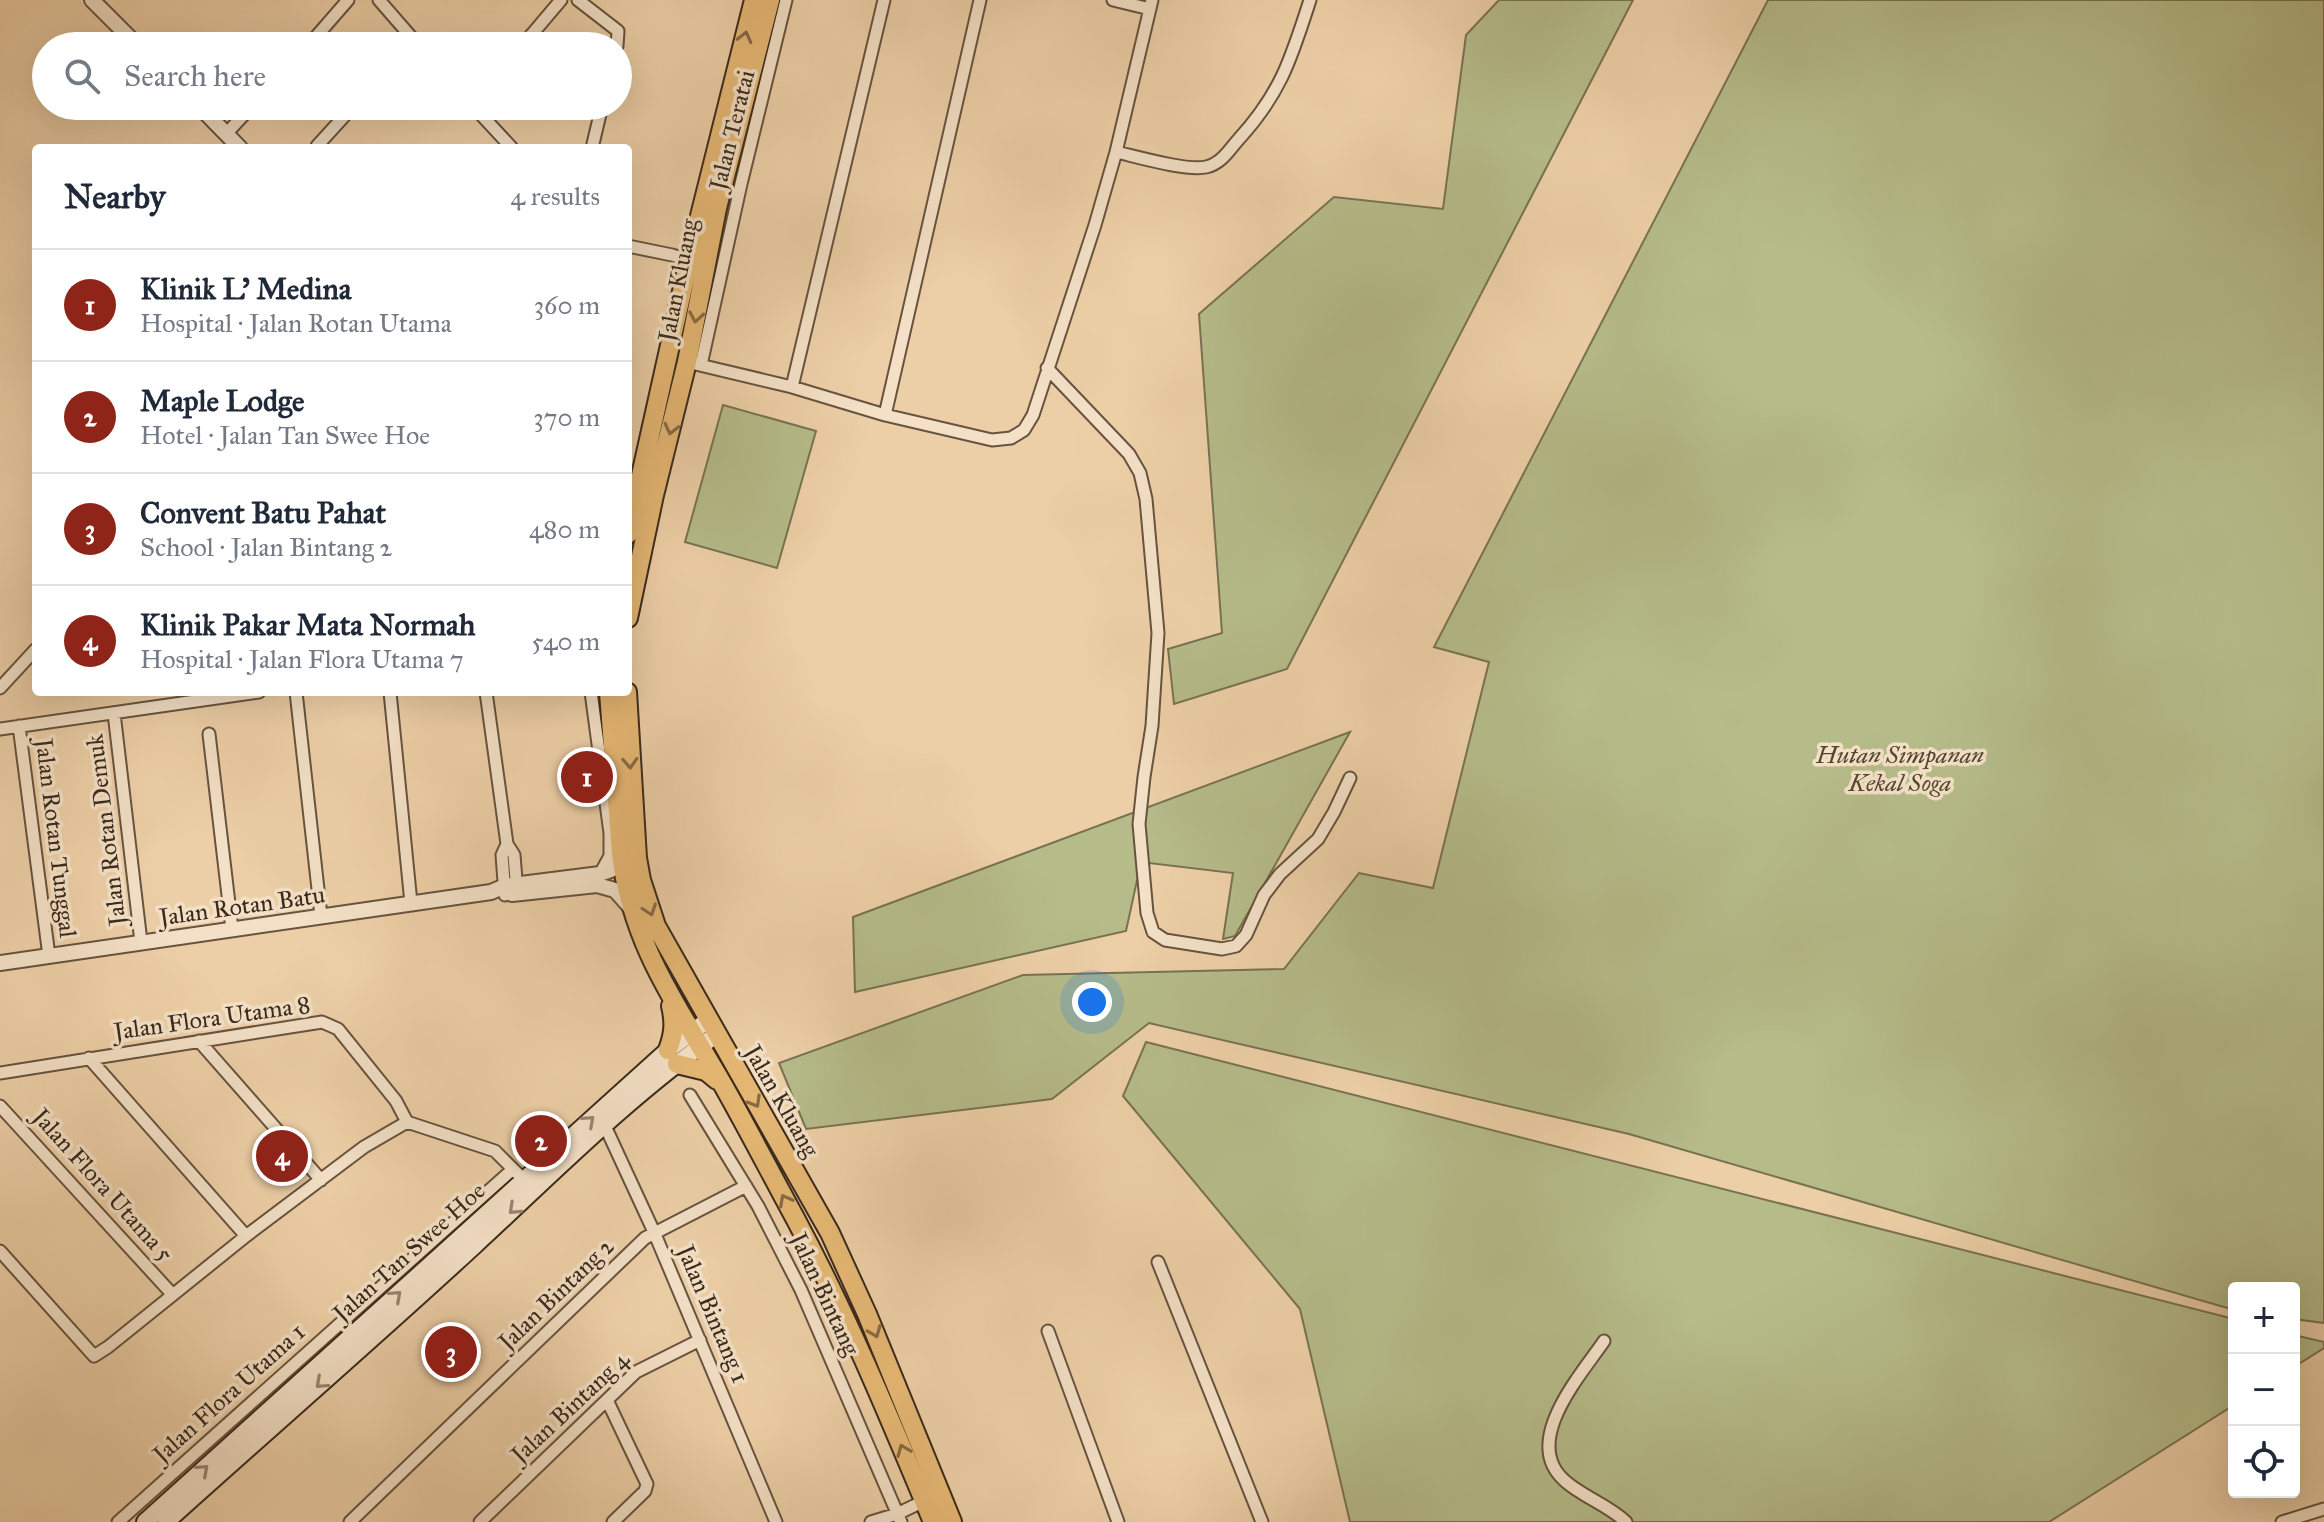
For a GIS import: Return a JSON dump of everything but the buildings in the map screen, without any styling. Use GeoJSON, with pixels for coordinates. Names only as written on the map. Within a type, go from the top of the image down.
{"type":"FeatureCollection","features":[{"type":"Feature","properties":{"kind":"highway","name":"Jalan Kluang"},"geometry":{"type":"LineString","coordinates":[[632,517],[689,260],[754,0]]}},
{"type":"Feature","properties":{"kind":"highway","name":"Jalan Kluang"},"geometry":{"type":"LineString","coordinates":[[632,593],[654,495],[694,364],[717,208],[770,41],[770,0]]}},
{"type":"Feature","properties":{"kind":"highway"},"geometry":{"type":"LineString","coordinates":[[661,390],[672,370],[694,364]]}},
{"type":"Feature","properties":{"kind":"highway","name":"Jalan Kluang"},"geometry":{"type":"LineString","coordinates":[[609,696],[621,854],[631,908],[648,955],[667,990],[703,1033],[830,1233],[867,1314],[952,1522]]}},
{"type":"Feature","properties":{"kind":"highway","name":"Jalan Kluang"},"geometry":{"type":"LineString","coordinates":[[627,696],[635,834],[647,904],[723,1085],[827,1277],[933,1522]]}},
{"type":"Feature","properties":{"kind":"highway"},"geometry":{"type":"LineString","coordinates":[[667,990],[675,1020],[672,1057],[706,1071],[723,1085]]}},
{"type":"Feature","properties":{"kind":"main road","name":"Jalan Tan Swee Hoe"},"geometry":{"type":"LineString","coordinates":[[145,1522],[518,1175],[703,1033]]}},
{"type":"Feature","properties":{"kind":"main road","name":"Jalan Tan Swee Hoe"},"geometry":{"type":"LineString","coordinates":[[166,1522],[605,1126],[672,1057]]}},
{"type":"Feature","properties":{"kind":"street"},"geometry":{"type":"LineString","coordinates":[[93,0],[124,32]]}},
{"type":"Feature","properties":{"kind":"street"},"geometry":{"type":"LineString","coordinates":[[320,32],[348,0]]}},
{"type":"Feature","properties":{"kind":"street"},"geometry":{"type":"LineString","coordinates":[[379,0],[407,32]]}},
{"type":"Feature","properties":{"kind":"street"},"geometry":{"type":"LineString","coordinates":[[534,32],[561,0]]}},
{"type":"Feature","properties":{"kind":"street"},"geometry":{"type":"LineString","coordinates":[[578,0],[618,32]]}},
{"type":"Feature","properties":{"kind":"street","name":"Jalan Teratai"},"geometry":{"type":"LineString","coordinates":[[770,41],[786,0]]}},
{"type":"Feature","properties":{"kind":"street"},"geometry":{"type":"LineString","coordinates":[[792,387],[884,0]]}},
{"type":"Feature","properties":{"kind":"street"},"geometry":{"type":"LineString","coordinates":[[885,415],[980,0]]}},
{"type":"Feature","properties":{"kind":"street"},"geometry":{"type":"LineString","coordinates":[[694,364],[992,440],[1011,438],[1024,430],[1033,415],[1095,225],[1151,5],[1113,0]]}},
{"type":"Feature","properties":{"kind":"street"},"geometry":{"type":"LineString","coordinates":[[1116,152],[1204,168],[1222,159],[1261,114],[1278,88],[1310,0]]}},
{"type":"Feature","properties":{"kind":"street"},"geometry":{"type":"LineString","coordinates":[[212,120],[236,144]]}},
{"type":"Feature","properties":{"kind":"street"},"geometry":{"type":"LineString","coordinates":[[226,134],[237,120]]}},
{"type":"Feature","properties":{"kind":"street"},"geometry":{"type":"LineString","coordinates":[[319,144],[341,120]]}},
{"type":"Feature","properties":{"kind":"street"},"geometry":{"type":"LineString","coordinates":[[486,120],[508,144]]}},
{"type":"Feature","properties":{"kind":"street"},"geometry":{"type":"LineString","coordinates":[[593,144],[598,120]]}},
{"type":"Feature","properties":{"kind":"street"},"geometry":{"type":"LineString","coordinates":[[632,247],[689,260]]}},
{"type":"Feature","properties":{"kind":"street"},"geometry":{"type":"LineString","coordinates":[[1047,368],[1129,454],[1140,473],[1146,499],[1158,633],[1152,726],[1139,824],[1147,913],[1153,932],[1165,940],[1222,949],[1236,946],[1246,935],[1264,895],[1280,874],[1318,839],[1350,778]]}},
{"type":"Feature","properties":{"kind":"street"},"geometry":{"type":"LineString","coordinates":[[0,688],[32,653]]}},
{"type":"Feature","properties":{"kind":"street"},"geometry":{"type":"LineString","coordinates":[[0,729],[231,696]]}},
{"type":"Feature","properties":{"kind":"street"},"geometry":{"type":"LineString","coordinates":[[296,696],[321,916]]}},
{"type":"Feature","properties":{"kind":"street"},"geometry":{"type":"LineString","coordinates":[[390,696],[411,903]]}},
{"type":"Feature","properties":{"kind":"street"},"geometry":{"type":"LineString","coordinates":[[487,696],[507,844],[502,855],[507,890]]}},
{"type":"Feature","properties":{"kind":"street"},"geometry":{"type":"LineString","coordinates":[[592,696],[610,833],[610,856],[600,874]]}},
{"type":"Feature","properties":{"kind":"street","name":"Jalan Rotan Demuk"},"geometry":{"type":"LineString","coordinates":[[114,713],[141,942]]}},
{"type":"Feature","properties":{"kind":"street","name":"Jalan Rotan Tunggal"},"geometry":{"type":"LineString","coordinates":[[19,726],[49,956]]}},
{"type":"Feature","properties":{"kind":"street"},"geometry":{"type":"LineString","coordinates":[[209,734],[232,929]]}},
{"type":"Feature","properties":{"kind":"street"},"geometry":{"type":"LineString","coordinates":[[600,874],[611,870],[621,854]]}},
{"type":"Feature","properties":{"kind":"street","name":"Jalan Rotan Batu"},"geometry":{"type":"LineString","coordinates":[[0,963],[600,874]]}},
{"type":"Feature","properties":{"kind":"street","name":"Jalan Rotan Batu"},"geometry":{"type":"LineString","coordinates":[[507,890],[597,885],[615,890],[631,908]]}},
{"type":"Feature","properties":{"kind":"street","name":"Jalan Flora Utama 8"},"geometry":{"type":"LineString","coordinates":[[0,1073],[322,1022],[338,1029],[396,1101],[407,1122]]}},
{"type":"Feature","properties":{"kind":"street"},"geometry":{"type":"LineString","coordinates":[[199,1041],[321,1180]]}},
{"type":"Feature","properties":{"kind":"street"},"geometry":{"type":"LineString","coordinates":[[89,1058],[246,1236]]}},
{"type":"Feature","properties":{"kind":"street","name":"Jalan Bintang"},"geometry":{"type":"LineString","coordinates":[[690,1095],[746,1186],[801,1290],[899,1518]]}},
{"type":"Feature","properties":{"kind":"street","name":"Jalan Flora Utama 5"},"geometry":{"type":"LineString","coordinates":[[0,1106],[172,1294]]}},
{"type":"Feature","properties":{"kind":"street"},"geometry":{"type":"LineString","coordinates":[[0,1251],[94,1356],[364,1147],[407,1122],[495,1151],[518,1175]]}},
{"type":"Feature","properties":{"kind":"street","name":"Jalan Bintang 1"},"geometry":{"type":"LineString","coordinates":[[605,1126],[654,1232],[776,1522]]}},
{"type":"Feature","properties":{"kind":"street","name":"Jalan Flora Utama 1"},"geometry":{"type":"LineString","coordinates":[[118,1522],[518,1175]]}},
{"type":"Feature","properties":{"kind":"street","name":"Jalan Bintang 2"},"geometry":{"type":"LineString","coordinates":[[350,1522],[645,1238],[746,1186]]}},
{"type":"Feature","properties":{"kind":"street"},"geometry":{"type":"LineString","coordinates":[[1158,1262],[1262,1522]]}},
{"type":"Feature","properties":{"kind":"street"},"geometry":{"type":"LineString","coordinates":[[1048,1331],[1118,1522]]}},
{"type":"Feature","properties":{"kind":"street","name":"Jalan Bintang 4"},"geometry":{"type":"LineString","coordinates":[[480,1522],[642,1368],[700,1340]]}},
{"type":"Feature","properties":{"kind":"street"},"geometry":{"type":"LineString","coordinates":[[1604,1341],[1554,1415],[1549,1434],[1549,1454],[1565,1481],[1626,1522]]}},
{"type":"Feature","properties":{"kind":"street"},"geometry":{"type":"LineString","coordinates":[[607,1400],[647,1484],[645,1491],[613,1522]]}},
{"type":"Feature","properties":{"kind":"street"},"geometry":{"type":"LineString","coordinates":[[871,1522],[899,1518],[924,1501]]}},
{"type":"Feature","properties":{"kind":"street"},"geometry":{"type":"LineString","coordinates":[[2282,1522],[2309,1518],[2324,1509]]}},
{"type":"Feature","properties":{"kind":"green space"},"geometry":{"type":"Polygon","coordinates":[[[1499,0],[1633,0],[1287,669],[1174,704],[1168,649],[1222,633],[1199,314],[1334,197],[1443,209],[1466,35],[1499,0]]]}},
{"type":"Feature","properties":{"kind":"green space","name":"Hutan Simpanan Kekal Soga"},"geometry":{"type":"Polygon","coordinates":[[[1768,0],[2324,0],[2324,1323],[2300,1320],[2300,1282],[2228,1282],[2228,1308],[1629,1134],[1149,1023],[1052,1099],[806,1129],[779,1063],[1023,975],[1284,969],[1359,873],[1433,888],[1489,662],[1434,647],[1768,0]]]}},
{"type":"Feature","properties":{"kind":"green space"},"geometry":{"type":"Polygon","coordinates":[[[723,405],[816,431],[777,568],[685,542],[723,405]]]}},
{"type":"Feature","properties":{"kind":"green space"},"geometry":{"type":"Polygon","coordinates":[[[1350,732],[1235,936],[1223,939],[1233,873],[1141,862],[1126,931],[855,992],[853,917],[1350,732]]]}},
{"type":"Feature","properties":{"kind":"green space"},"geometry":{"type":"Polygon","coordinates":[[[1146,1042],[2228,1317],[2228,1409],[2049,1522],[1350,1522],[1300,1309],[1123,1096],[1146,1042]]]}},
{"type":"Feature","properties":{"kind":"green space"},"geometry":{"type":"Polygon","coordinates":[[[2300,1336],[2324,1342],[2324,1348],[2300,1363],[2300,1336]]]}},
{"type":"Feature","properties":{"kind":"place","name":"Klinik L' Medina"},"geometry":{"type":"Point","coordinates":[587,777]}},
{"type":"Feature","properties":{"kind":"place","name":"Maple Lodge"},"geometry":{"type":"Point","coordinates":[541,1141]}},
{"type":"Feature","properties":{"kind":"place","name":"Klinik Pakar Mata Normah"},"geometry":{"type":"Point","coordinates":[282,1156]}},
{"type":"Feature","properties":{"kind":"place","name":"Convent Batu Pahat"},"geometry":{"type":"Point","coordinates":[451,1352]}}]}
